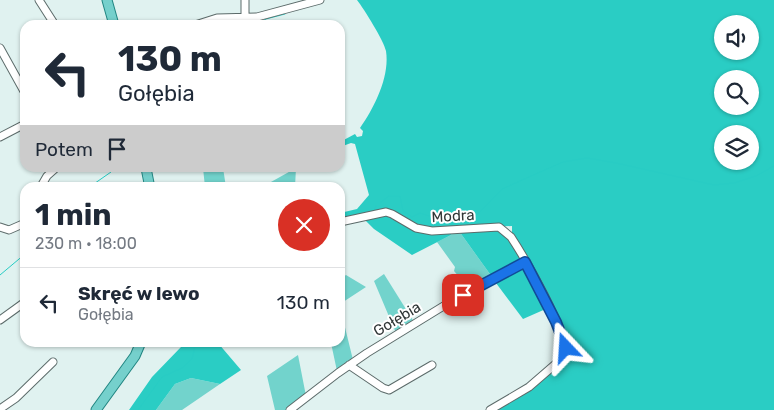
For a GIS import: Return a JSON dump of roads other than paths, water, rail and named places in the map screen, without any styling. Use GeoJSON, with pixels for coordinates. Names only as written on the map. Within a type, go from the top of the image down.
{"type":"FeatureCollection","features":[{"type":"Feature","properties":{"kind":"main road"},"geometry":{"type":"LineString","coordinates":[[107,0],[113,20]]}},
{"type":"Feature","properties":{"kind":"main road"},"geometry":{"type":"LineString","coordinates":[[96,410],[140,347]]}},
{"type":"Feature","properties":{"kind":"street"},"geometry":{"type":"LineString","coordinates":[[39,0],[52,20]]}},
{"type":"Feature","properties":{"kind":"street"},"geometry":{"type":"LineString","coordinates":[[245,18],[246,0]]}},
{"type":"Feature","properties":{"kind":"street"},"geometry":{"type":"LineString","coordinates":[[210,20],[216,18],[245,18],[320,0]]}},
{"type":"Feature","properties":{"kind":"street"},"geometry":{"type":"LineString","coordinates":[[0,48],[20,84]]}},
{"type":"Feature","properties":{"kind":"street"},"geometry":{"type":"LineString","coordinates":[[0,137],[20,127]]}},
{"type":"Feature","properties":{"kind":"street"},"geometry":{"type":"LineString","coordinates":[[44,182],[52,172]]}},
{"type":"Feature","properties":{"kind":"street","name":"Modra"},"geometry":{"type":"LineString","coordinates":[[345,221],[386,212],[416,228],[426,231],[498,227],[511,237],[556,322],[564,341],[566,355],[529,386],[490,410]]}},
{"type":"Feature","properties":{"kind":"street"},"geometry":{"type":"LineString","coordinates":[[0,226],[9,230],[20,226]]}},
{"type":"Feature","properties":{"kind":"street","name":"Gołębia"},"geometry":{"type":"LineString","coordinates":[[290,410],[349,365],[468,291],[525,262]]}},
{"type":"Feature","properties":{"kind":"street"},"geometry":{"type":"LineString","coordinates":[[0,320],[20,306]]}},
{"type":"Feature","properties":{"kind":"street"},"geometry":{"type":"LineString","coordinates":[[0,409],[16,398],[53,362]]}},
{"type":"Feature","properties":{"kind":"street"},"geometry":{"type":"LineString","coordinates":[[349,365],[387,390],[432,365]]}},
{"type":"Feature","properties":{"kind":"waterway"},"geometry":{"type":"LineString","coordinates":[[264,20],[285,14]]}},
{"type":"Feature","properties":{"kind":"waterway"},"geometry":{"type":"LineString","coordinates":[[381,202],[389,196],[400,196],[403,211],[412,217],[420,213],[429,216],[438,208],[451,219],[455,219],[463,210],[473,215],[478,214],[502,189],[563,162],[587,158],[714,185],[734,183],[756,176],[774,166]]}},
{"type":"Feature","properties":{"kind":"waterway"},"geometry":{"type":"LineString","coordinates":[[97,182],[111,172]]}},
{"type":"Feature","properties":{"kind":"waterway"},"geometry":{"type":"LineString","coordinates":[[373,212],[376,206]]}},
{"type":"Feature","properties":{"kind":"waterway"},"geometry":{"type":"LineString","coordinates":[[345,216],[359,215]]}},
{"type":"Feature","properties":{"kind":"waterway"},"geometry":{"type":"LineString","coordinates":[[0,275],[20,258]]}},
{"type":"Feature","properties":{"kind":"waterway"},"geometry":{"type":"LineString","coordinates":[[138,410],[162,377],[182,368],[192,359],[195,347]]}}]}
